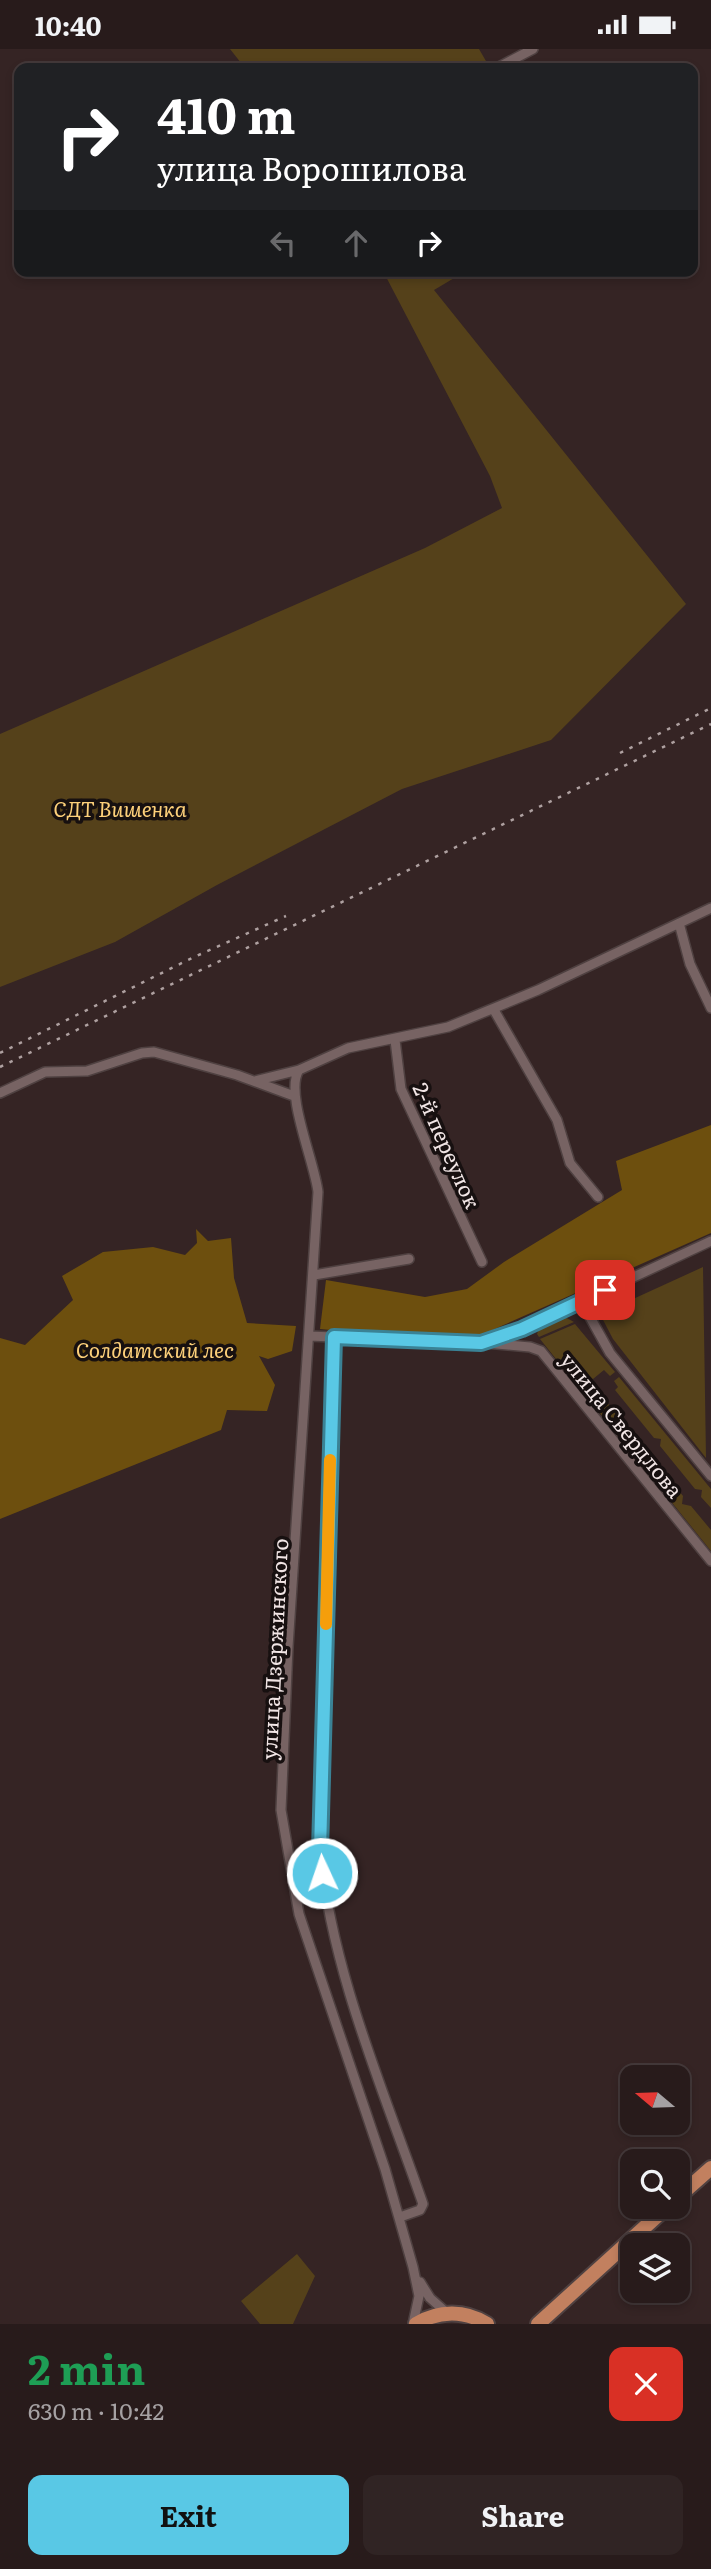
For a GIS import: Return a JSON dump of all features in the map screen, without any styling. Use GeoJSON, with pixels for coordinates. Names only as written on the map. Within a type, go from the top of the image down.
{"type":"FeatureCollection","features":[{"type":"Feature","properties":{"kind":"main road"},"geometry":{"type":"LineString","coordinates":[[690,2186],[711,2168]]}},
{"type":"Feature","properties":{"kind":"main road"},"geometry":{"type":"LineString","coordinates":[[538,2324],[654,2219]]}},
{"type":"Feature","properties":{"kind":"main road"},"geometry":{"type":"LineString","coordinates":[[414,2324],[428,2317],[447,2313],[473,2316],[487,2324]]}},
{"type":"Feature","properties":{"kind":"street"},"geometry":{"type":"LineString","coordinates":[[506,63],[533,49]]}},
{"type":"Feature","properties":{"kind":"street"},"geometry":{"type":"LineString","coordinates":[[255,1081],[299,1070],[348,1048],[448,1027],[494,1010],[711,908]]}},
{"type":"Feature","properties":{"kind":"street"},"geometry":{"type":"LineString","coordinates":[[679,923],[690,964],[711,1008]]}},
{"type":"Feature","properties":{"kind":"street"},"geometry":{"type":"LineString","coordinates":[[494,1010],[557,1120],[570,1163],[598,1197]]}},
{"type":"Feature","properties":{"kind":"street","name":"2-й переулок"},"geometry":{"type":"LineString","coordinates":[[395,1039],[401,1089],[482,1262]]}},
{"type":"Feature","properties":{"kind":"street"},"geometry":{"type":"LineString","coordinates":[[0,1093],[52,1070],[87,1071],[142,1053],[154,1052],[255,1081],[295,1096]]}},
{"type":"Feature","properties":{"kind":"street","name":"улица Дзержинского"},"geometry":{"type":"LineString","coordinates":[[299,1070],[294,1081],[295,1096],[316,1173],[314,1275],[288,1647],[281,1810],[283,1835],[299,1914],[400,2217],[419,2296],[414,2324]]}},
{"type":"Feature","properties":{"kind":"street"},"geometry":{"type":"LineString","coordinates":[[309,1336],[481,1343],[522,1329],[711,1241]]}},
{"type":"Feature","properties":{"kind":"street"},"geometry":{"type":"LineString","coordinates":[[314,1275],[409,1259]]}},
{"type":"Feature","properties":{"kind":"street","name":"улица Свердлова"},"geometry":{"type":"LineString","coordinates":[[580,1301],[610,1353],[711,1476]]}},
{"type":"Feature","properties":{"kind":"street"},"geometry":{"type":"LineString","coordinates":[[334,1337],[320,1851],[324,1889],[342,1965],[423,2204],[420,2210],[400,2217]]}},
{"type":"Feature","properties":{"kind":"street","name":"улица Свердлова"},"geometry":{"type":"LineString","coordinates":[[481,1343],[530,1347],[541,1351],[711,1561]]}},
{"type":"Feature","properties":{"kind":"street","name":"улица Дзержинского"},"geometry":{"type":"LineString","coordinates":[[414,2271],[430,2298],[447,2313]]}},
{"type":"Feature","properties":{"kind":"green space"},"geometry":{"type":"Polygon","coordinates":[[[230,49],[479,49],[487,63],[241,63],[230,49]]]}},
{"type":"Feature","properties":{"kind":"green space","name":"СДТ Вишенка"},"geometry":{"type":"Polygon","coordinates":[[[386,277],[456,277],[434,290],[686,604],[551,740],[402,789],[217,885],[115,942],[0,987],[0,734],[425,548],[502,508],[490,476],[386,277]]]}},
{"type":"Feature","properties":{"kind":"green space"},"geometry":{"type":"Polygon","coordinates":[[[711,1125],[711,1233],[481,1335],[383,1335],[320,1329],[326,1280],[425,1297],[467,1289],[504,1262],[622,1190],[616,1161],[711,1125]]]}},
{"type":"Feature","properties":{"kind":"green space","name":"Солдатский лес"},"geometry":{"type":"Polygon","coordinates":[[[196,1229],[208,1241],[231,1238],[234,1278],[247,1323],[296,1326],[292,1351],[268,1359],[259,1356],[275,1385],[267,1411],[227,1410],[221,1430],[0,1519],[0,1338],[25,1345],[73,1300],[62,1276],[103,1252],[153,1247],[185,1255],[197,1243],[196,1229]]]}},
{"type":"Feature","properties":{"kind":"green space"},"geometry":{"type":"Polygon","coordinates":[[[703,1267],[706,1458],[613,1339],[602,1318],[609,1310],[703,1267]]]}},
{"type":"Feature","properties":{"kind":"green space"},"geometry":{"type":"Polygon","coordinates":[[[565,1317],[574,1322],[539,1337],[539,1329],[565,1317]]]}},
{"type":"Feature","properties":{"kind":"green space"},"geometry":{"type":"Polygon","coordinates":[[[575,1324],[615,1372],[610,1376],[604,1370],[593,1379],[564,1369],[540,1339],[575,1324]]]}},
{"type":"Feature","properties":{"kind":"green space"},"geometry":{"type":"Polygon","coordinates":[[[568,1374],[590,1382],[587,1385],[592,1392],[586,1396],[568,1374]]]}},
{"type":"Feature","properties":{"kind":"green space"},"geometry":{"type":"Polygon","coordinates":[[[619,1377],[711,1489],[711,1508],[701,1497],[702,1490],[695,1489],[660,1446],[661,1439],[654,1438],[615,1390],[618,1387],[614,1381],[619,1377]]]}},
{"type":"Feature","properties":{"kind":"green space"},"geometry":{"type":"Polygon","coordinates":[[[596,1396],[601,1402],[604,1399],[643,1446],[642,1455],[651,1456],[683,1496],[682,1504],[691,1506],[711,1530],[711,1551],[590,1401],[596,1396]]]}},
{"type":"Feature","properties":{"kind":"green space"},"geometry":{"type":"Polygon","coordinates":[[[297,2254],[315,2276],[293,2324],[260,2324],[241,2301],[297,2254]]]}},
{"type":"Feature","properties":{"kind":"railway"},"geometry":{"type":"LineString","coordinates":[[620,753],[711,708]]}},
{"type":"Feature","properties":{"kind":"railway"},"geometry":{"type":"LineString","coordinates":[[0,1067],[711,724]]}},
{"type":"Feature","properties":{"kind":"railway"},"geometry":{"type":"LineString","coordinates":[[0,1053],[192,958],[286,916]]}},
{"type":"Feature","properties":{"kind":"slow traffic"},"geometry":{"type":"LineString","coordinates":[[326,1624],[330,1460]]}},
{"type":"Feature","properties":{"kind":"route"},"geometry":{"type":"LineString","coordinates":[[322,1873],[320,1851],[334,1337],[481,1343],[522,1329],[605,1290]]}}]}
